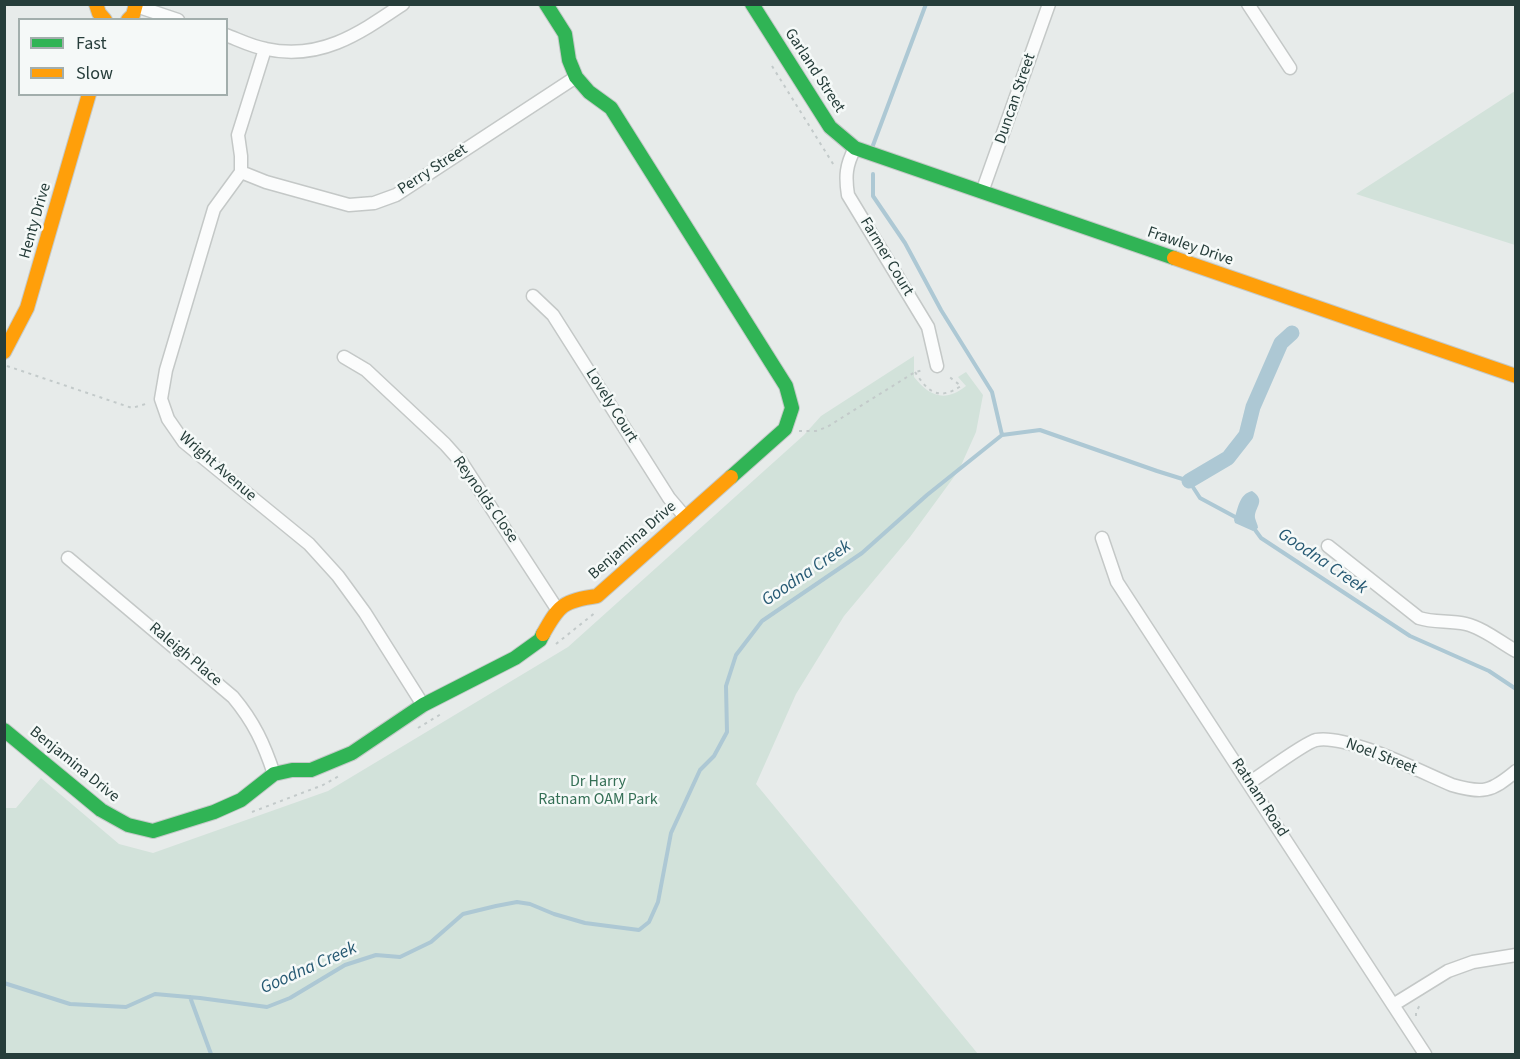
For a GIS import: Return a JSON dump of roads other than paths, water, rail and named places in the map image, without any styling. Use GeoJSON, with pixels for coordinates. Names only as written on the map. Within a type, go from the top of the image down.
{"type":"FeatureCollection","features":[{"type":"Feature","properties":{"kind":"street"},"geometry":{"type":"LineString","coordinates":[[96,4],[103,18]]}},
{"type":"Feature","properties":{"kind":"street"},"geometry":{"type":"LineString","coordinates":[[228,36],[265,49],[293,52],[329,47],[360,32],[403,4]]}},
{"type":"Feature","properties":{"kind":"street"},"geometry":{"type":"LineString","coordinates":[[546,4],[565,34],[568,60],[576,77]]}},
{"type":"Feature","properties":{"kind":"street","name":"Garland Street"},"geometry":{"type":"LineString","coordinates":[[752,4],[830,127],[855,148]]}},
{"type":"Feature","properties":{"kind":"street","name":"Duncan Street"},"geometry":{"type":"LineString","coordinates":[[982,192],[1049,4]]}},
{"type":"Feature","properties":{"kind":"street"},"geometry":{"type":"LineString","coordinates":[[1248,4],[1290,68]]}},
{"type":"Feature","properties":{"kind":"street"},"geometry":{"type":"LineString","coordinates":[[136,5],[172,18]]}},
{"type":"Feature","properties":{"kind":"street"},"geometry":{"type":"LineString","coordinates":[[241,172],[238,135],[265,49]]}},
{"type":"Feature","properties":{"kind":"street","name":"Perry Street"},"geometry":{"type":"LineString","coordinates":[[241,172],[266,182],[349,205],[374,203],[396,195],[576,77]]}},
{"type":"Feature","properties":{"kind":"street","name":"Benjamina Drive"},"geometry":{"type":"LineString","coordinates":[[557,609],[575,599],[597,596],[785,429],[792,408],[786,386],[611,108],[589,92],[576,77]]}},
{"type":"Feature","properties":{"kind":"street","name":"Henty Drive"},"geometry":{"type":"LineString","coordinates":[[4,352],[27,308],[88,96]]}},
{"type":"Feature","properties":{"kind":"street","name":"Frawley Drive"},"geometry":{"type":"LineString","coordinates":[[855,148],[1515,376]]}},
{"type":"Feature","properties":{"kind":"street","name":"Farmer Court"},"geometry":{"type":"LineString","coordinates":[[855,148],[846,165],[845,178],[848,195],[928,327],[937,366]]}},
{"type":"Feature","properties":{"kind":"street","name":"Wright Avenue"},"geometry":{"type":"LineString","coordinates":[[241,172],[214,209],[166,370],[161,399],[168,419],[184,442],[309,544],[338,576],[423,705]]}},
{"type":"Feature","properties":{"kind":"street","name":"Lovely Court"},"geometry":{"type":"LineString","coordinates":[[533,296],[553,315],[669,498],[686,518]]}},
{"type":"Feature","properties":{"kind":"street","name":"Reynolds Close"},"geometry":{"type":"LineString","coordinates":[[344,357],[366,370],[445,444],[462,464],[557,609]]}},
{"type":"Feature","properties":{"kind":"street","name":"Ratnam Road"},"geometry":{"type":"LineString","coordinates":[[1102,538],[1117,582],[1425,1054]]}},
{"type":"Feature","properties":{"kind":"street"},"geometry":{"type":"LineString","coordinates":[[1328,546],[1419,618],[1430,621],[1455,621],[1469,625],[1515,651]]}},
{"type":"Feature","properties":{"kind":"street","name":"Raleigh Place"},"geometry":{"type":"LineString","coordinates":[[68,558],[233,697],[251,718],[274,774]]}},
{"type":"Feature","properties":{"kind":"street"},"geometry":{"type":"LineString","coordinates":[[274,774],[292,770],[311,770],[352,753],[423,705],[515,658],[540,640],[557,609]]}},
{"type":"Feature","properties":{"kind":"street","name":"Benjamina Drive"},"geometry":{"type":"LineString","coordinates":[[4,730],[101,810],[128,825],[153,831],[241,801],[274,774]]}},
{"type":"Feature","properties":{"kind":"street","name":"Noel Street"},"geometry":{"type":"LineString","coordinates":[[1250,783],[1314,740],[1332,739],[1351,743],[1467,790],[1481,791],[1495,786],[1515,771]]}},
{"type":"Feature","properties":{"kind":"street"},"geometry":{"type":"LineString","coordinates":[[1393,1005],[1448,972],[1473,962],[1515,955]]}},
{"type":"Feature","properties":{"kind":"water"},"geometry":{"type":"Polygon","coordinates":[[[1252,491],[1259,498],[1255,514],[1258,528],[1253,531],[1235,523],[1234,520],[1244,495],[1252,491]]]}},
{"type":"Feature","properties":{"kind":"waterway"},"geometry":{"type":"LineString","coordinates":[[872,148],[926,4]]}},
{"type":"Feature","properties":{"kind":"waterway"},"geometry":{"type":"LineString","coordinates":[[873,174],[873,196],[905,243],[941,310],[992,392],[1002,435]]}},
{"type":"Feature","properties":{"kind":"waterway"},"geometry":{"type":"LineString","coordinates":[[1189,481],[1228,458],[1246,435],[1253,407],[1281,343],[1292,333]]}},
{"type":"Feature","properties":{"kind":"waterway","name":"Goodna Creek"},"geometry":{"type":"LineString","coordinates":[[4,983],[70,1004],[126,1007],[155,994],[267,1007],[290,998],[345,965],[376,955],[400,957],[431,942],[463,914],[496,906],[517,902],[530,904],[585,923],[639,930],[649,922],[658,902],[671,833],[700,770],[714,756],[727,732],[726,686],[736,655],[762,621],[862,553],[927,495],[1002,435],[1040,430],[1189,481],[1200,498],[1239,519]]}},
{"type":"Feature","properties":{"kind":"waterway","name":"Goodna Creek"},"geometry":{"type":"LineString","coordinates":[[1253,527],[1261,538],[1410,636],[1489,671],[1516,689]]}},
{"type":"Feature","properties":{"kind":"waterway"},"geometry":{"type":"LineString","coordinates":[[190,997],[211,1054]]}},
{"type":"Feature","properties":{"kind":"park label","name":"Dr Harry Ratnam OAM Park"},"geometry":{"type":"Point","coordinates":[598,791]}}]}
